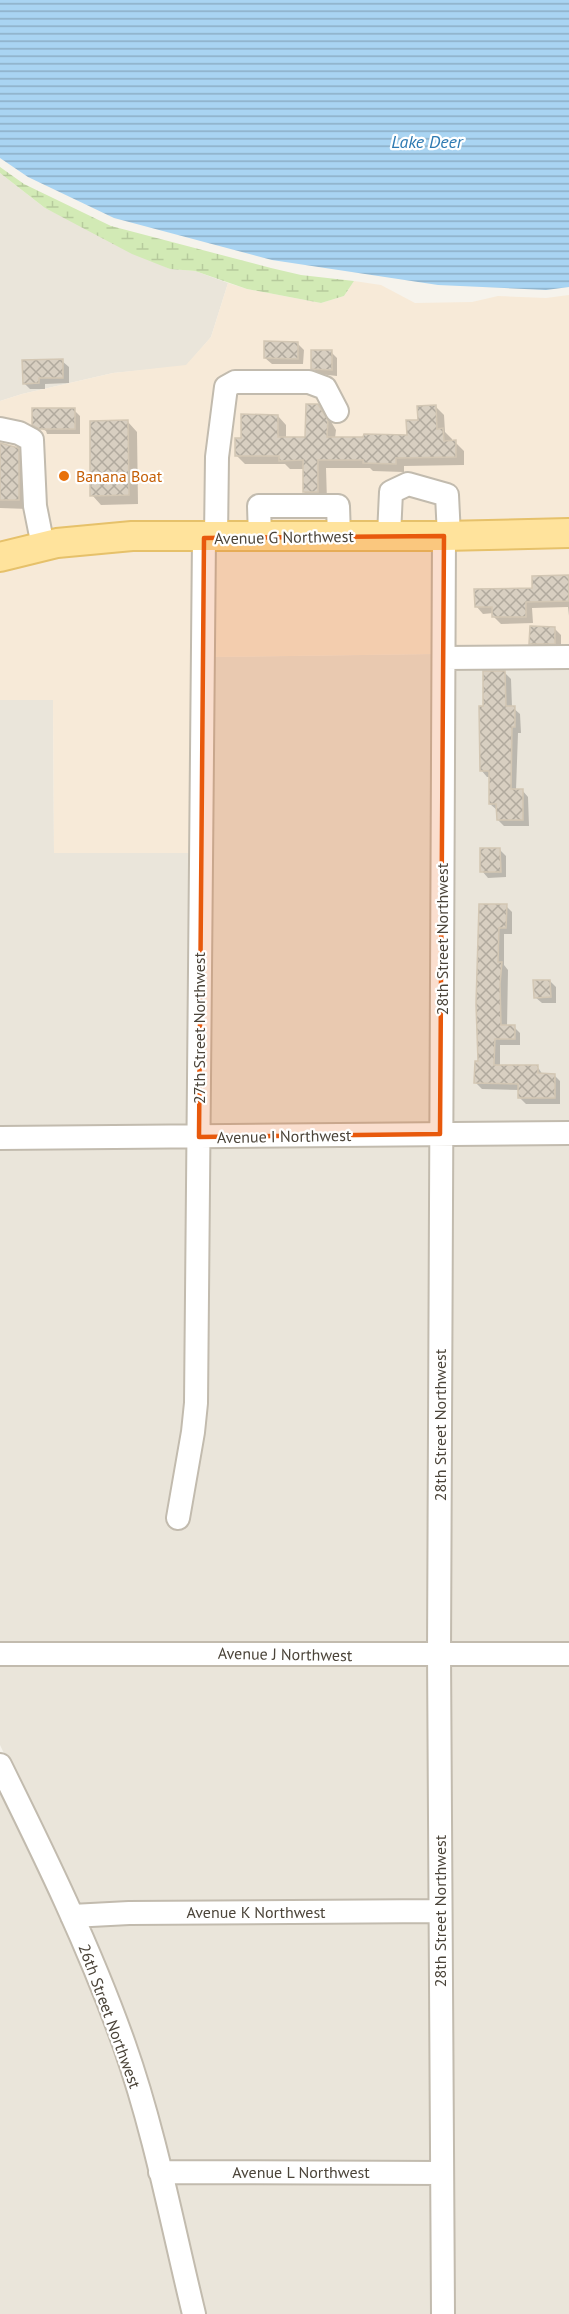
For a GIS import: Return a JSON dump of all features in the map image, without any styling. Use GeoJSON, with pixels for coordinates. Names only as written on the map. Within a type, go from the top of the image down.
{"type":"FeatureCollection","features":[{"type":"Feature","properties":{"kind":"main road","name":"Avenue G Northwest"},"geometry":{"type":"LineString","coordinates":[[0,557],[43,546],[132,536],[210,538],[569,533]]}},
{"type":"Feature","properties":{"kind":"street","name":"27th Street Northwest"},"geometry":{"type":"LineString","coordinates":[[178,1518],[196,1403],[210,538],[226,387],[235,382],[309,382],[325,388],[337,411]]}},
{"type":"Feature","properties":{"kind":"street"},"geometry":{"type":"LineString","coordinates":[[0,429],[29,436],[32,440],[35,506],[43,546]]}},
{"type":"Feature","properties":{"kind":"street","name":"28th Street Northwest"},"geometry":{"type":"LineString","coordinates":[[389,535],[391,492],[408,484],[447,495],[440,1134],[439,1653],[443,2314]]}},
{"type":"Feature","properties":{"kind":"street"},"geometry":{"type":"LineString","coordinates":[[444,658],[569,657]]}},
{"type":"Feature","properties":{"kind":"street","name":"Avenue I Northwest"},"geometry":{"type":"LineString","coordinates":[[0,1138],[569,1133]]}},
{"type":"Feature","properties":{"kind":"street","name":"Avenue J Northwest"},"geometry":{"type":"LineString","coordinates":[[0,1654],[569,1654]]}},
{"type":"Feature","properties":{"kind":"street","name":"26th Street Northwest"},"geometry":{"type":"LineString","coordinates":[[0,1765],[72,1916],[102,1984],[124,2045],[160,2172],[194,2314]]}},
{"type":"Feature","properties":{"kind":"street","name":"Avenue K Northwest"},"geometry":{"type":"LineString","coordinates":[[72,1916],[129,1912],[440,1911]]}},
{"type":"Feature","properties":{"kind":"street","name":"Avenue L Northwest"},"geometry":{"type":"LineString","coordinates":[[160,2172],[442,2173]]}},
{"type":"Feature","properties":{"kind":"highlighted area"},"geometry":{"type":"Polygon","coordinates":[[[444,536],[440,1134],[199,1137],[204,538],[444,536]]]}},
{"type":"Feature","properties":{"kind":"shaded area"},"geometry":{"type":"Polygon","coordinates":[[[0,173],[45,208],[170,269],[195,271],[228,283],[211,337],[186,366],[113,373],[0,401],[0,173]]]}},
{"type":"Feature","properties":{"kind":"shaded area"},"geometry":{"type":"Polygon","coordinates":[[[354,281],[381,285],[415,303],[472,302],[498,296],[546,298],[569,295],[569,524],[0,547],[0,401],[113,373],[186,365],[211,337],[228,283],[247,289],[321,303],[344,296],[354,281]]]}},
{"type":"Feature","properties":{"kind":"shaded area"},"geometry":{"type":"Polygon","coordinates":[[[569,542],[569,653],[452,654],[453,545],[569,542]]]}},
{"type":"Feature","properties":{"kind":"shaded area"},"geometry":{"type":"Polygon","coordinates":[[[436,546],[435,654],[211,657],[213,547],[436,546]]]}},
{"type":"Feature","properties":{"kind":"shaded area"},"geometry":{"type":"Polygon","coordinates":[[[196,547],[192,821],[189,853],[54,853],[53,700],[0,700],[0,566],[58,553],[196,547]]]}},
{"type":"Feature","properties":{"kind":"shaded area"},"geometry":{"type":"Polygon","coordinates":[[[569,653],[569,1124],[449,1125],[452,654],[569,653]]]}},
{"type":"Feature","properties":{"kind":"shaded area"},"geometry":{"type":"Polygon","coordinates":[[[435,654],[432,1125],[208,1127],[211,657],[435,654]]]}},
{"type":"Feature","properties":{"kind":"shaded area"},"geometry":{"type":"Polygon","coordinates":[[[53,699],[54,853],[189,853],[192,821],[191,1127],[0,1129],[0,700],[53,699]]]}},
{"type":"Feature","properties":{"kind":"shaded area"},"geometry":{"type":"Polygon","coordinates":[[[569,1142],[569,1644],[447,1644],[448,1143],[569,1142]]]}},
{"type":"Feature","properties":{"kind":"shaded area"},"geometry":{"type":"Polygon","coordinates":[[[432,1143],[431,1644],[0,1645],[0,1148],[191,1146],[185,1430],[168,1525],[184,1529],[201,1434],[208,1146],[432,1143]]]}},
{"type":"Feature","properties":{"kind":"shaded area"},"geometry":{"type":"Polygon","coordinates":[[[430,1663],[432,1902],[77,1906],[0,1745],[0,1664],[430,1663]]]}},
{"type":"Feature","properties":{"kind":"shaded area"},"geometry":{"type":"Polygon","coordinates":[[[447,1663],[569,1663],[569,2314],[451,2314],[447,1663]]]}},
{"type":"Feature","properties":{"kind":"shaded area"},"geometry":{"type":"Polygon","coordinates":[[[0,1784],[64,1919],[64,1926],[67,1926],[117,2049],[151,2173],[151,2181],[153,2181],[185,2314],[0,2314],[0,1784]]]}},
{"type":"Feature","properties":{"kind":"shaded area"},"geometry":{"type":"Polygon","coordinates":[[[432,1921],[434,2163],[166,2163],[85,1925],[432,1921]]]}},
{"type":"Feature","properties":{"kind":"shaded area"},"geometry":{"type":"Polygon","coordinates":[[[171,2181],[434,2182],[434,2314],[203,2314],[171,2181]]]}},
{"type":"Feature","properties":{"kind":"green space"},"geometry":{"type":"Polygon","coordinates":[[[0,167],[24,184],[111,226],[301,275],[354,281],[344,296],[321,303],[247,289],[195,271],[170,269],[132,254],[45,208],[0,173],[0,167]]]}},
{"type":"Feature","properties":{"kind":"water","name":"Lake Deer"},"geometry":{"type":"Polygon","coordinates":[[[0,0],[569,0],[569,287],[546,290],[438,285],[272,260],[114,218],[28,177],[0,158],[0,0]]]}},
{"type":"Feature","properties":{"kind":"building"},"geometry":{"type":"Polygon","coordinates":[[[264,341],[298,342],[298,359],[264,358],[264,341]]]}},
{"type":"Feature","properties":{"kind":"building"},"geometry":{"type":"Polygon","coordinates":[[[311,350],[332,350],[332,370],[311,369],[311,350]]]}},
{"type":"Feature","properties":{"kind":"building"},"geometry":{"type":"Polygon","coordinates":[[[63,359],[63,378],[39,378],[39,383],[23,384],[22,360],[63,359]]]}},
{"type":"Feature","properties":{"kind":"building"},"geometry":{"type":"Polygon","coordinates":[[[306,404],[318,404],[328,420],[327,437],[363,437],[364,434],[407,435],[406,420],[418,420],[417,406],[436,405],[437,429],[443,428],[444,441],[456,440],[456,457],[396,458],[396,464],[363,463],[363,460],[318,460],[318,492],[303,492],[303,460],[279,461],[279,456],[235,456],[235,438],[241,438],[241,414],[278,415],[278,437],[305,437],[306,404]]]}},
{"type":"Feature","properties":{"kind":"building"},"geometry":{"type":"Polygon","coordinates":[[[32,408],[75,408],[75,429],[39,429],[32,425],[32,408]]]}},
{"type":"Feature","properties":{"kind":"building"},"geometry":{"type":"Polygon","coordinates":[[[128,420],[129,495],[90,496],[90,421],[128,420]]]}},
{"type":"Feature","properties":{"kind":"building"},"geometry":{"type":"Polygon","coordinates":[[[0,443],[19,448],[19,500],[0,500],[0,443]]]}},
{"type":"Feature","properties":{"kind":"building"},"geometry":{"type":"Polygon","coordinates":[[[569,575],[569,601],[526,602],[526,617],[492,617],[492,607],[475,607],[474,589],[532,588],[532,576],[569,575]]]}},
{"type":"Feature","properties":{"kind":"building"},"geometry":{"type":"Polygon","coordinates":[[[530,626],[555,627],[555,644],[529,644],[530,626]]]}},
{"type":"Feature","properties":{"kind":"building"},"geometry":{"type":"Polygon","coordinates":[[[483,671],[505,671],[506,706],[515,706],[515,727],[512,727],[511,789],[523,789],[523,820],[497,820],[496,804],[489,804],[489,771],[480,771],[479,706],[483,706],[483,671]]]}},
{"type":"Feature","properties":{"kind":"building"},"geometry":{"type":"Polygon","coordinates":[[[480,848],[500,848],[501,872],[480,872],[480,848]]]}},
{"type":"Feature","properties":{"kind":"building"},"geometry":{"type":"Polygon","coordinates":[[[479,904],[507,904],[506,928],[499,928],[498,962],[502,962],[501,1025],[515,1025],[515,1039],[495,1039],[494,1065],[538,1065],[538,1073],[555,1074],[555,1098],[518,1098],[518,1084],[474,1083],[475,1061],[478,1061],[476,1004],[479,904]]]}},
{"type":"Feature","properties":{"kind":"building"},"geometry":{"type":"Polygon","coordinates":[[[533,980],[550,980],[551,997],[534,998],[533,980]]]}},
{"type":"Feature","properties":{"kind":"place","name":"Banana Boat"},"geometry":{"type":"Point","coordinates":[64,476]}}]}
